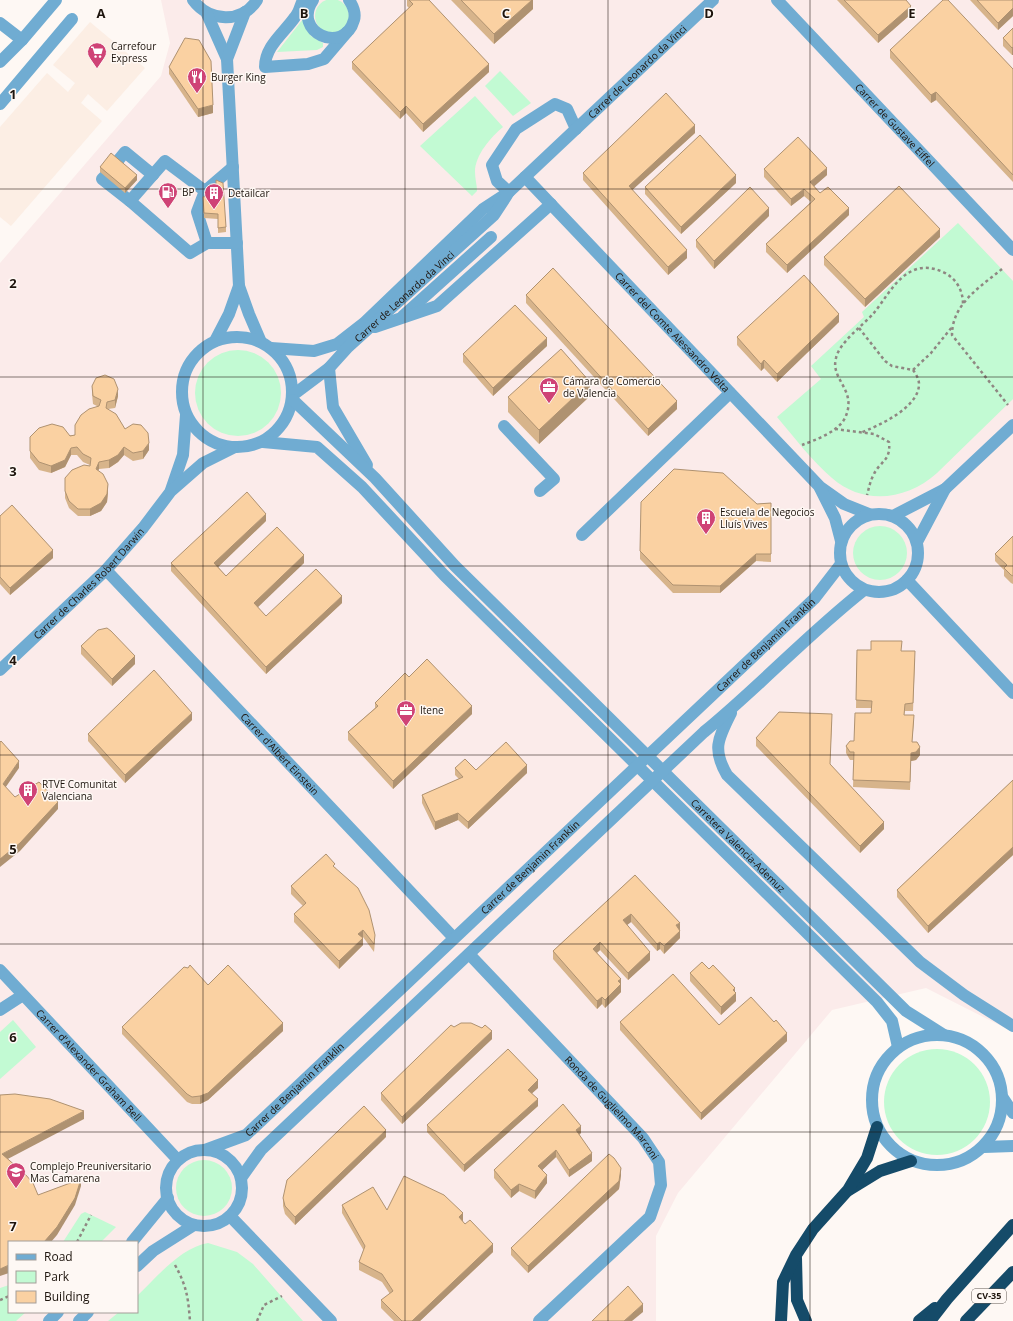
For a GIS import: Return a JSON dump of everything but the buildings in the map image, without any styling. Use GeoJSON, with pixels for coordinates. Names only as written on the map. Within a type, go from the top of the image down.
{"type":"FeatureCollection","features":[{"type":"Feature","properties":{"kind":"highway"},"geometry":{"type":"LineString","coordinates":[[781,1321],[783,1282],[796,1255],[813,1229],[848,1190],[867,1158],[877,1127]]}},
{"type":"Feature","properties":{"kind":"highway"},"geometry":{"type":"LineString","coordinates":[[848,1190],[880,1171],[911,1161]]}},
{"type":"Feature","properties":{"kind":"highway"},"geometry":{"type":"LineString","coordinates":[[930,1321],[947,1298],[1013,1225]]}},
{"type":"Feature","properties":{"kind":"highway"},"geometry":{"type":"LineString","coordinates":[[796,1255],[797,1300],[806,1321]]}},
{"type":"Feature","properties":{"kind":"highway","name":"CV-35"},"geometry":{"type":"LineString","coordinates":[[966,1321],[1013,1272]]}},
{"type":"Feature","properties":{"kind":"highway"},"geometry":{"type":"LineString","coordinates":[[919,1321],[947,1298]]}},
{"type":"Feature","properties":{"kind":"street"},"geometry":{"type":"LineString","coordinates":[[0,62],[22,40],[56,0]]}},
{"type":"Feature","properties":{"kind":"street"},"geometry":{"type":"LineString","coordinates":[[193,0],[207,14],[227,59],[239,286],[249,314],[266,345],[284,361],[291,377],[293,397],[287,417],[277,431],[262,442],[248,447],[233,448],[218,445],[205,438],[194,427],[186,415],[182,398],[183,380],[190,364],[201,350],[216,341],[231,337],[246,337],[266,345]]}},
{"type":"Feature","properties":{"kind":"street"},"geometry":{"type":"LineString","coordinates":[[207,14],[220,18],[233,17],[245,12],[257,0]]}},
{"type":"Feature","properties":{"kind":"street"},"geometry":{"type":"LineString","coordinates":[[303,0],[296,16],[272,44],[265,57],[265,67],[308,64],[324,59],[347,32],[354,19],[354,11],[349,0]]}},
{"type":"Feature","properties":{"kind":"street"},"geometry":{"type":"LineString","coordinates":[[313,0],[308,8],[308,16],[313,30],[326,38],[341,36],[347,32]]}},
{"type":"Feature","properties":{"kind":"street","name":"Carrer de Leonardo da Vinci"},"geometry":{"type":"LineString","coordinates":[[266,345],[314,351],[338,344],[364,322],[484,208],[509,192],[713,0]]}},
{"type":"Feature","properties":{"kind":"street","name":"Carrer de Gustave Eiffel"},"geometry":{"type":"LineString","coordinates":[[777,0],[1013,250]]}},
{"type":"Feature","properties":{"kind":"street"},"geometry":{"type":"LineString","coordinates":[[227,59],[245,12]]}},
{"type":"Feature","properties":{"kind":"street"},"geometry":{"type":"LineString","coordinates":[[0,104],[72,19]]}},
{"type":"Feature","properties":{"kind":"street"},"geometry":{"type":"LineString","coordinates":[[0,23],[22,40]]}},
{"type":"Feature","properties":{"kind":"street"},"geometry":{"type":"LineString","coordinates":[[509,192],[497,181],[492,165],[516,129],[555,104],[567,110],[576,129]]}},
{"type":"Feature","properties":{"kind":"street"},"geometry":{"type":"LineString","coordinates":[[116,163],[125,152],[153,175]]}},
{"type":"Feature","properties":{"kind":"street"},"geometry":{"type":"LineString","coordinates":[[130,201],[165,161],[205,191]]}},
{"type":"Feature","properties":{"kind":"street"},"geometry":{"type":"LineString","coordinates":[[129,174],[138,163]]}},
{"type":"Feature","properties":{"kind":"street"},"geometry":{"type":"LineString","coordinates":[[206,243],[197,212],[205,191],[233,167]]}},
{"type":"Feature","properties":{"kind":"street"},"geometry":{"type":"LineString","coordinates":[[105,176],[102,179],[117,188],[190,253],[206,243],[237,243]]}},
{"type":"Feature","properties":{"kind":"street","name":"Carrer del Comte Alessandro Volta"},"geometry":{"type":"LineString","coordinates":[[525,177],[820,487],[844,504],[870,514]]}},
{"type":"Feature","properties":{"kind":"street","name":"Carrer de Leonardo da Vinci"},"geometry":{"type":"LineString","coordinates":[[293,397],[329,368],[348,347],[371,329],[494,215],[509,192]]}},
{"type":"Feature","properties":{"kind":"street"},"geometry":{"type":"LineString","coordinates":[[371,329],[437,306],[551,204]]}},
{"type":"Feature","properties":{"kind":"street"},"geometry":{"type":"LineString","coordinates":[[487,261],[494,215]]}},
{"type":"Feature","properties":{"kind":"street"},"geometry":{"type":"LineString","coordinates":[[399,319],[491,237]]}},
{"type":"Feature","properties":{"kind":"street"},"geometry":{"type":"LineString","coordinates":[[216,341],[229,314],[239,286]]}},
{"type":"Feature","properties":{"kind":"street"},"geometry":{"type":"LineString","coordinates":[[329,368],[333,407],[375,478]]}},
{"type":"Feature","properties":{"kind":"street"},"geometry":{"type":"LineString","coordinates":[[582,535],[730,393]]}},
{"type":"Feature","properties":{"kind":"street"},"geometry":{"type":"LineString","coordinates":[[293,397],[375,478]]}},
{"type":"Feature","properties":{"kind":"street","name":"Carrer de Charles Robert Darwin"},"geometry":{"type":"LineString","coordinates":[[171,491],[183,455],[186,415]]}},
{"type":"Feature","properties":{"kind":"street"},"geometry":{"type":"LineString","coordinates":[[504,426],[554,479],[540,491]]}},
{"type":"Feature","properties":{"kind":"street"},"geometry":{"type":"LineString","coordinates":[[893,516],[945,489],[1013,426]]}},
{"type":"Feature","properties":{"kind":"street","name":"Carretera Valencia-Ademuz"},"geometry":{"type":"LineString","coordinates":[[262,442],[317,446],[362,487],[444,575],[877,1002],[892,1021],[898,1047]]}},
{"type":"Feature","properties":{"kind":"street","name":"Carrer de Charles Robert Darwin"},"geometry":{"type":"LineString","coordinates":[[0,670],[106,570],[143,528],[171,491],[203,463],[233,448]]}},
{"type":"Feature","properties":{"kind":"street","name":"Carretera Valencia-Ademuz"},"geometry":{"type":"LineString","coordinates":[[375,478],[455,566],[906,1011],[944,1035]]}},
{"type":"Feature","properties":{"kind":"street","name":"Carrer del Comte Alessandro Volta"},"geometry":{"type":"LineString","coordinates":[[820,487],[835,518],[841,541]]}},
{"type":"Feature","properties":{"kind":"street"},"geometry":{"type":"LineString","coordinates":[[917,542],[945,489]]}},
{"type":"Feature","properties":{"kind":"street"},"geometry":{"type":"LineString","coordinates":[[881,513],[893,516],[904,522],[912,531],[917,542],[917,562],[914,572],[898,587],[887,592],[864,590],[850,579],[841,564],[841,541],[848,529],[857,520],[870,514],[881,513]]}},
{"type":"Feature","properties":{"kind":"street","name":"Carrer de Benjamin Franklin"},"geometry":{"type":"LineString","coordinates":[[205,1150],[246,1135],[814,599],[841,564]]}},
{"type":"Feature","properties":{"kind":"street","name":"Carrer d'Albert Einstein"},"geometry":{"type":"LineString","coordinates":[[106,570],[454,938]]}},
{"type":"Feature","properties":{"kind":"street"},"geometry":{"type":"LineString","coordinates":[[907,580],[1013,693]]}},
{"type":"Feature","properties":{"kind":"street"},"geometry":{"type":"LineString","coordinates":[[241,1178],[261,1150],[698,738],[733,709],[831,616],[864,590]]}},
{"type":"Feature","properties":{"kind":"street"},"geometry":{"type":"LineString","coordinates":[[733,709],[718,739],[719,761],[728,775],[920,962],[964,995],[1013,1026]]}},
{"type":"Feature","properties":{"kind":"street","name":"Ronda de Guglielmo Marconi"},"geometry":{"type":"LineString","coordinates":[[469,954],[643,1138],[659,1162],[661,1186],[650,1217],[539,1321]]}},
{"type":"Feature","properties":{"kind":"street","name":"Carrer d'Alexander Graham Bell"},"geometry":{"type":"LineString","coordinates":[[0,970],[178,1160]]}},
{"type":"Feature","properties":{"kind":"street"},"geometry":{"type":"LineString","coordinates":[[0,1010],[23,995]]}},
{"type":"Feature","properties":{"kind":"street"},"geometry":{"type":"LineString","coordinates":[[928,1035],[944,1035],[962,1039],[979,1049],[991,1063],[1000,1080],[1003,1098],[1001,1116],[995,1133],[984,1147],[968,1159],[949,1165],[930,1166],[911,1161],[897,1152],[886,1141],[877,1127],[872,1106],[874,1083],[883,1063],[898,1047],[912,1039],[928,1035]]}},
{"type":"Feature","properties":{"kind":"street"},"geometry":{"type":"LineString","coordinates":[[1003,1098],[1013,1113]]}},
{"type":"Feature","properties":{"kind":"street"},"geometry":{"type":"LineString","coordinates":[[984,1147],[1013,1146]]}},
{"type":"Feature","properties":{"kind":"street"},"geometry":{"type":"LineString","coordinates":[[205,1150],[217,1152],[228,1158],[236,1167],[241,1178],[242,1188],[241,1198],[237,1208],[230,1216],[219,1223],[207,1226],[194,1225],[178,1215],[171,1207],[166,1188],[172,1168],[178,1160],[195,1151],[205,1150]]}},
{"type":"Feature","properties":{"kind":"street"},"geometry":{"type":"LineString","coordinates":[[133,1241],[168,1198]]}},
{"type":"Feature","properties":{"kind":"street"},"geometry":{"type":"LineString","coordinates":[[230,1216],[331,1321]]}},
{"type":"Feature","properties":{"kind":"street"},"geometry":{"type":"LineString","coordinates":[[138,1265],[153,1251],[194,1225]]}},
{"type":"Feature","properties":{"kind":"street"},"geometry":{"type":"LineString","coordinates":[[48,1321],[57,1313]]}},
{"type":"Feature","properties":{"kind":"street"},"geometry":{"type":"LineString","coordinates":[[79,1321],[87,1313]]}},
{"type":"Feature","properties":{"kind":"path"},"geometry":{"type":"LineString","coordinates":[[802,445],[834,429],[844,420],[850,401],[837,371],[835,360],[838,351],[900,281],[913,271],[924,268],[936,269],[952,278],[963,295],[963,304]]}},
{"type":"Feature","properties":{"kind":"path"},"geometry":{"type":"LineString","coordinates":[[1002,269],[957,311],[952,327],[952,335],[1008,405]]}},
{"type":"Feature","properties":{"kind":"path"},"geometry":{"type":"LineString","coordinates":[[913,370],[931,354],[952,327]]}},
{"type":"Feature","properties":{"kind":"path"},"geometry":{"type":"LineString","coordinates":[[859,328],[885,361],[892,366],[913,370]]}},
{"type":"Feature","properties":{"kind":"path"},"geometry":{"type":"LineString","coordinates":[[860,433],[890,420],[902,411],[914,397],[919,386],[918,379],[913,370]]}},
{"type":"Feature","properties":{"kind":"path"},"geometry":{"type":"LineString","coordinates":[[834,429],[874,434],[889,442],[890,452],[888,458],[873,476],[867,495]]}},
{"type":"Feature","properties":{"kind":"path"},"geometry":{"type":"LineString","coordinates":[[78,1241],[91,1215]]}},
{"type":"Feature","properties":{"kind":"path"},"geometry":{"type":"LineString","coordinates":[[175,1265],[186,1289],[190,1304],[190,1321]]}},
{"type":"Feature","properties":{"kind":"path"},"geometry":{"type":"LineString","coordinates":[[257,1321],[264,1306],[282,1296]]}},
{"type":"Feature","properties":{"kind":"shaded area"},"geometry":{"type":"Polygon","coordinates":[[[161,0],[1013,0],[1013,1032],[926,988],[832,1010],[678,1193],[656,1236],[656,1321],[0,1321],[0,263],[161,76],[170,43],[161,0]]]}},
{"type":"Feature","properties":{"kind":"shaded area"},"geometry":{"type":"Polygon","coordinates":[[[90,22],[145,68],[107,111],[88,94],[81,103],[102,121],[11,226],[0,217],[0,127],[47,73],[68,92],[75,83],[53,65],[90,22]]]}},
{"type":"Feature","properties":{"kind":"green space"},"geometry":{"type":"Polygon","coordinates":[[[329,-1],[335,-1],[344,4],[348,10],[348,22],[344,28],[335,33],[329,33],[320,28],[315,19],[315,13],[320,4],[329,-1]]]}},
{"type":"Feature","properties":{"kind":"green space"},"geometry":{"type":"Polygon","coordinates":[[[303,19],[311,36],[323,43],[323,47],[317,50],[277,52],[303,19]]]}},
{"type":"Feature","properties":{"kind":"green space"},"geometry":{"type":"Polygon","coordinates":[[[500,71],[531,103],[513,116],[485,86],[500,71]]]}},
{"type":"Feature","properties":{"kind":"green space"},"geometry":{"type":"Polygon","coordinates":[[[475,96],[503,127],[484,147],[478,159],[475,172],[477,191],[472,196],[420,146],[475,96]]]}},
{"type":"Feature","properties":{"kind":"green space"},"geometry":{"type":"Polygon","coordinates":[[[958,223],[1013,281],[1013,399],[937,473],[925,482],[899,494],[871,496],[858,493],[844,487],[817,464],[777,417],[821,379],[811,366],[864,317],[862,312],[958,223]]]}},
{"type":"Feature","properties":{"kind":"green space"},"geometry":{"type":"Polygon","coordinates":[[[238,350],[255,353],[269,362],[278,376],[281,393],[278,410],[269,424],[255,433],[238,436],[221,433],[207,424],[198,410],[195,393],[198,376],[207,362],[221,353],[238,350]]]}},
{"type":"Feature","properties":{"kind":"green space"},"geometry":{"type":"Polygon","coordinates":[[[880,526],[890,528],[899,534],[905,543],[907,553],[905,563],[899,572],[890,578],[880,580],[870,578],[861,572],[855,563],[853,553],[855,543],[861,534],[870,528],[880,526]]]}},
{"type":"Feature","properties":{"kind":"green space"},"geometry":{"type":"Polygon","coordinates":[[[13,1020],[36,1047],[0,1079],[0,1032],[13,1020]]]}},
{"type":"Feature","properties":{"kind":"green space"},"geometry":{"type":"Polygon","coordinates":[[[937,1049],[957,1053],[974,1065],[986,1082],[990,1102],[986,1122],[974,1139],[957,1151],[937,1155],[917,1151],[900,1139],[888,1122],[884,1102],[888,1082],[900,1065],[917,1053],[937,1049]]]}},
{"type":"Feature","properties":{"kind":"green space"},"geometry":{"type":"Polygon","coordinates":[[[204,1160],[219,1165],[227,1173],[232,1188],[227,1203],[219,1211],[204,1216],[189,1211],[181,1203],[176,1188],[181,1173],[189,1165],[204,1160]]]}},
{"type":"Feature","properties":{"kind":"green space"},"geometry":{"type":"Polygon","coordinates":[[[85,1212],[116,1227],[102,1241],[64,1241],[81,1214],[85,1212]]]}},
{"type":"Feature","properties":{"kind":"green space"},"geometry":{"type":"Polygon","coordinates":[[[208,1243],[237,1252],[253,1264],[303,1321],[108,1321],[118,1313],[138,1313],[138,1295],[170,1264],[188,1251],[208,1243]]]}},
{"type":"Feature","properties":{"kind":"green space"},"geometry":{"type":"Polygon","coordinates":[[[8,1285],[8,1313],[25,1313],[16,1321],[0,1321],[0,1288],[8,1285]]]}},
{"type":"Feature","properties":{"kind":"place","name":"Carrefour Express"},"geometry":{"type":"Point","coordinates":[97,69]}},
{"type":"Feature","properties":{"kind":"place","name":"Burger King"},"geometry":{"type":"Point","coordinates":[197,94]}},
{"type":"Feature","properties":{"kind":"place","name":"BP"},"geometry":{"type":"Point","coordinates":[168,209]}},
{"type":"Feature","properties":{"kind":"place","name":"Detailcar"},"geometry":{"type":"Point","coordinates":[214,210]}},
{"type":"Feature","properties":{"kind":"place","name":"Cámara de Comercio de Valencia"},"geometry":{"type":"Point","coordinates":[549,404]}},
{"type":"Feature","properties":{"kind":"place","name":"Escuela de Negocios Lluís Vives"},"geometry":{"type":"Point","coordinates":[706,535]}},
{"type":"Feature","properties":{"kind":"place","name":"Itene"},"geometry":{"type":"Point","coordinates":[406,727]}},
{"type":"Feature","properties":{"kind":"place","name":"RTVE Comunitat Valenciana"},"geometry":{"type":"Point","coordinates":[28,807]}},
{"type":"Feature","properties":{"kind":"place","name":"Complejo Preuniversitario Mas Camarena"},"geometry":{"type":"Point","coordinates":[16,1189]}}]}
